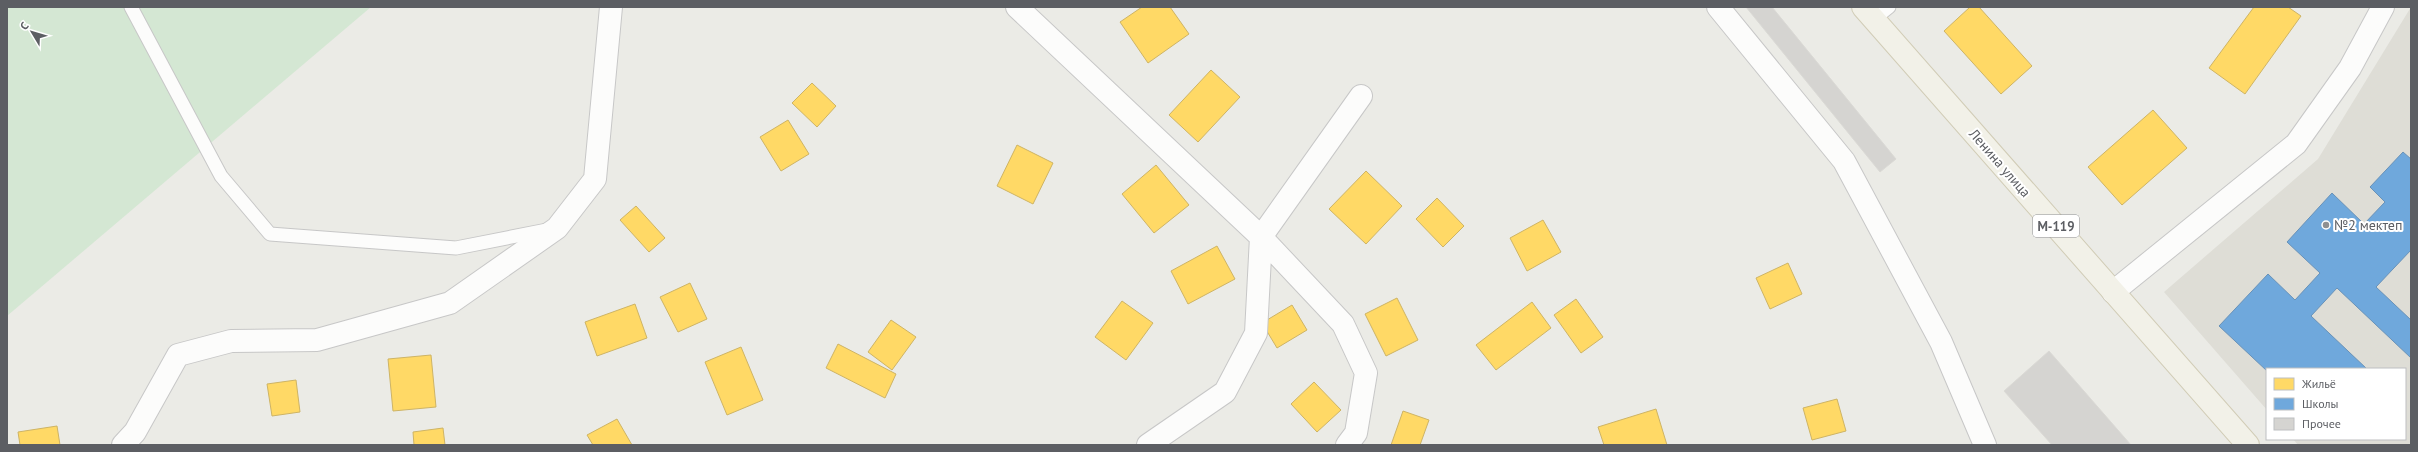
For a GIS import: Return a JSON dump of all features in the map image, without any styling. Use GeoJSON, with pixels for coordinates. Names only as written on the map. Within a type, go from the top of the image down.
{"type":"FeatureCollection","features":[{"type":"Feature","properties":{"kind":"main road","name":"Ленина улица"},"geometry":{"type":"LineString","coordinates":[[1875,11],[2113,292],[2248,445]]}},
{"type":"Feature","properties":{"kind":"street"},"geometry":{"type":"LineString","coordinates":[[123,445],[135,432],[178,355],[232,341],[317,340],[450,303],[557,228],[595,178],[611,7]]}},
{"type":"Feature","properties":{"kind":"street"},"geometry":{"type":"LineString","coordinates":[[1018,7],[1261,237],[1343,324],[1366,373],[1356,433],[1347,445]]}},
{"type":"Feature","properties":{"kind":"street"},"geometry":{"type":"LineString","coordinates":[[1718,7],[1844,161],[1941,342],[1985,445]]}},
{"type":"Feature","properties":{"kind":"street"},"geometry":{"type":"LineString","coordinates":[[2113,292],[2296,144],[2350,68],[2383,7]]}},
{"type":"Feature","properties":{"kind":"street"},"geometry":{"type":"LineString","coordinates":[[1148,445],[1225,392],[1256,333],[1261,237],[1362,96]]}},
{"type":"Feature","properties":{"kind":"lane"},"geometry":{"type":"LineString","coordinates":[[130,7],[221,176],[270,234],[456,248],[557,228]]}},
{"type":"Feature","properties":{"kind":"shaded area","name":"№2 мектеп"},"geometry":{"type":"Polygon","coordinates":[[[2411,7],[2411,445],[2298,445],[2294,440],[2406,440],[2406,368],[2266,368],[2266,409],[2164,292],[2318,159],[2411,7]]]}},
{"type":"Feature","properties":{"kind":"green space"},"geometry":{"type":"Polygon","coordinates":[[[7,7],[371,7],[7,316],[7,7]]]}},
{"type":"Feature","properties":{"kind":"building: Жильё"},"geometry":{"type":"Polygon","coordinates":[[[1142,7],[1170,7],[1189,34],[1148,63],[1120,22],[1142,7]]]}},
{"type":"Feature","properties":{"kind":"building: Жильё"},"geometry":{"type":"Polygon","coordinates":[[[1970,7],[1979,7],[2032,66],[2001,94],[1944,31],[1970,7]]]}},
{"type":"Feature","properties":{"kind":"building: Жильё"},"geometry":{"type":"Polygon","coordinates":[[[2254,7],[2288,7],[2301,16],[2245,94],[2209,68],[2254,7]]]}},
{"type":"Feature","properties":{"kind":"building: Жильё"},"geometry":{"type":"Polygon","coordinates":[[[1211,70],[1240,97],[1198,142],[1169,115],[1211,70]]]}},
{"type":"Feature","properties":{"kind":"building: Жильё"},"geometry":{"type":"Polygon","coordinates":[[[812,83],[836,106],[817,127],[792,103],[812,83]]]}},
{"type":"Feature","properties":{"kind":"building: Жильё"},"geometry":{"type":"Polygon","coordinates":[[[2153,110],[2187,148],[2122,205],[2088,167],[2153,110]]]}},
{"type":"Feature","properties":{"kind":"building: Жильё"},"geometry":{"type":"Polygon","coordinates":[[[788,120],[809,154],[781,171],[760,137],[788,120]]]}},
{"type":"Feature","properties":{"kind":"building: Жильё"},"geometry":{"type":"Polygon","coordinates":[[[1017,145],[1053,163],[1033,204],[997,186],[1017,145]]]}},
{"type":"Feature","properties":{"kind":"building: Жильё"},"geometry":{"type":"Polygon","coordinates":[[[1156,165],[1189,205],[1154,233],[1122,194],[1156,165]]]}},
{"type":"Feature","properties":{"kind":"building: Жильё"},"geometry":{"type":"Polygon","coordinates":[[[1366,171],[1402,206],[1366,244],[1329,209],[1366,171]]]}},
{"type":"Feature","properties":{"kind":"building: Жильё"},"geometry":{"type":"Polygon","coordinates":[[[1437,198],[1464,226],[1443,247],[1416,219],[1437,198]]]}},
{"type":"Feature","properties":{"kind":"building: Жильё"},"geometry":{"type":"Polygon","coordinates":[[[636,206],[665,238],[649,252],[620,220],[636,206]]]}},
{"type":"Feature","properties":{"kind":"building: Жильё"},"geometry":{"type":"Polygon","coordinates":[[[1543,220],[1561,252],[1527,271],[1510,238],[1543,220]]]}},
{"type":"Feature","properties":{"kind":"building: Жильё"},"geometry":{"type":"Polygon","coordinates":[[[1217,246],[1235,279],[1188,304],[1171,271],[1217,246]]]}},
{"type":"Feature","properties":{"kind":"building: Жильё"},"geometry":{"type":"Polygon","coordinates":[[[1788,263],[1802,294],[1770,309],[1756,278],[1788,263]]]}},
{"type":"Feature","properties":{"kind":"building: Жильё"},"geometry":{"type":"Polygon","coordinates":[[[690,283],[707,319],[678,332],[660,297],[690,283]]]}},
{"type":"Feature","properties":{"kind":"building: Жильё"},"geometry":{"type":"Polygon","coordinates":[[[1397,298],[1418,340],[1386,356],[1365,314],[1397,298]]]}},
{"type":"Feature","properties":{"kind":"building: Жильё"},"geometry":{"type":"Polygon","coordinates":[[[1576,299],[1603,337],[1581,353],[1554,315],[1576,299]]]}},
{"type":"Feature","properties":{"kind":"building: Жильё"},"geometry":{"type":"Polygon","coordinates":[[[1122,301],[1153,323],[1126,360],[1095,337],[1122,301]]]}},
{"type":"Feature","properties":{"kind":"building: Жильё"},"geometry":{"type":"Polygon","coordinates":[[[1532,302],[1551,328],[1496,370],[1476,345],[1532,302]]]}},
{"type":"Feature","properties":{"kind":"building: Жильё"},"geometry":{"type":"Polygon","coordinates":[[[635,304],[647,338],[597,356],[585,322],[635,304]]]}},
{"type":"Feature","properties":{"kind":"building: Жильё"},"geometry":{"type":"Polygon","coordinates":[[[1292,305],[1307,330],[1277,348],[1262,323],[1292,305]]]}},
{"type":"Feature","properties":{"kind":"building: Жильё"},"geometry":{"type":"Polygon","coordinates":[[[891,320],[916,337],[892,370],[868,352],[891,320]]]}},
{"type":"Feature","properties":{"kind":"building: Жильё"},"geometry":{"type":"Polygon","coordinates":[[[838,344],[896,374],[885,398],[826,368],[838,344]]]}},
{"type":"Feature","properties":{"kind":"building: Жильё"},"geometry":{"type":"Polygon","coordinates":[[[741,347],[763,400],[727,415],[705,362],[741,347]]]}},
{"type":"Feature","properties":{"kind":"building: Жильё"},"geometry":{"type":"Polygon","coordinates":[[[431,355],[436,407],[393,411],[388,359],[431,355]]]}},
{"type":"Feature","properties":{"kind":"building: Жильё"},"geometry":{"type":"Polygon","coordinates":[[[296,380],[300,412],[272,416],[267,384],[296,380]]]}},
{"type":"Feature","properties":{"kind":"building: Жильё"},"geometry":{"type":"Polygon","coordinates":[[[1314,382],[1341,410],[1317,432],[1291,404],[1314,382]]]}},
{"type":"Feature","properties":{"kind":"building: Жильё"},"geometry":{"type":"Polygon","coordinates":[[[1837,399],[1846,431],[1812,440],[1803,408],[1837,399]]]}},
{"type":"Feature","properties":{"kind":"building: Жильё"},"geometry":{"type":"Polygon","coordinates":[[[1656,409],[1667,445],[1604,445],[1598,427],[1656,409]]]}},
{"type":"Feature","properties":{"kind":"building: Жильё"},"geometry":{"type":"Polygon","coordinates":[[[1403,411],[1429,420],[1420,445],[1391,445],[1403,411]]]}},
{"type":"Feature","properties":{"kind":"building: Жильё"},"geometry":{"type":"Polygon","coordinates":[[[617,419],[632,445],[593,445],[587,435],[617,419]]]}},
{"type":"Feature","properties":{"kind":"building: Жильё"},"geometry":{"type":"Polygon","coordinates":[[[57,426],[60,445],[20,445],[18,432],[57,426]]]}},
{"type":"Feature","properties":{"kind":"building: Жильё"},"geometry":{"type":"Polygon","coordinates":[[[443,428],[445,445],[414,445],[413,432],[443,428]]]}},
{"type":"Feature","properties":{"kind":"building: Школы"},"geometry":{"type":"Polygon","coordinates":[[[2403,152],[2411,159],[2411,250],[2376,287],[2411,320],[2411,358],[2337,288],[2311,316],[2366,368],[2266,368],[2266,370],[2219,326],[2268,274],[2295,300],[2320,273],[2287,242],[2332,193],[2364,224],[2385,202],[2370,187],[2403,152]]]}},
{"type":"Feature","properties":{"kind":"building: Прочее"},"geometry":{"type":"Polygon","coordinates":[[[1746,7],[1772,7],[1896,159],[1880,172],[1746,7]]]}},
{"type":"Feature","properties":{"kind":"building: Прочее"},"geometry":{"type":"Polygon","coordinates":[[[2049,351],[2131,445],[2052,445],[2004,391],[2049,351]]]}},
{"type":"Feature","properties":{"kind":"place","name":"№2 мектеп"},"geometry":{"type":"Point","coordinates":[2326,225]}}]}
